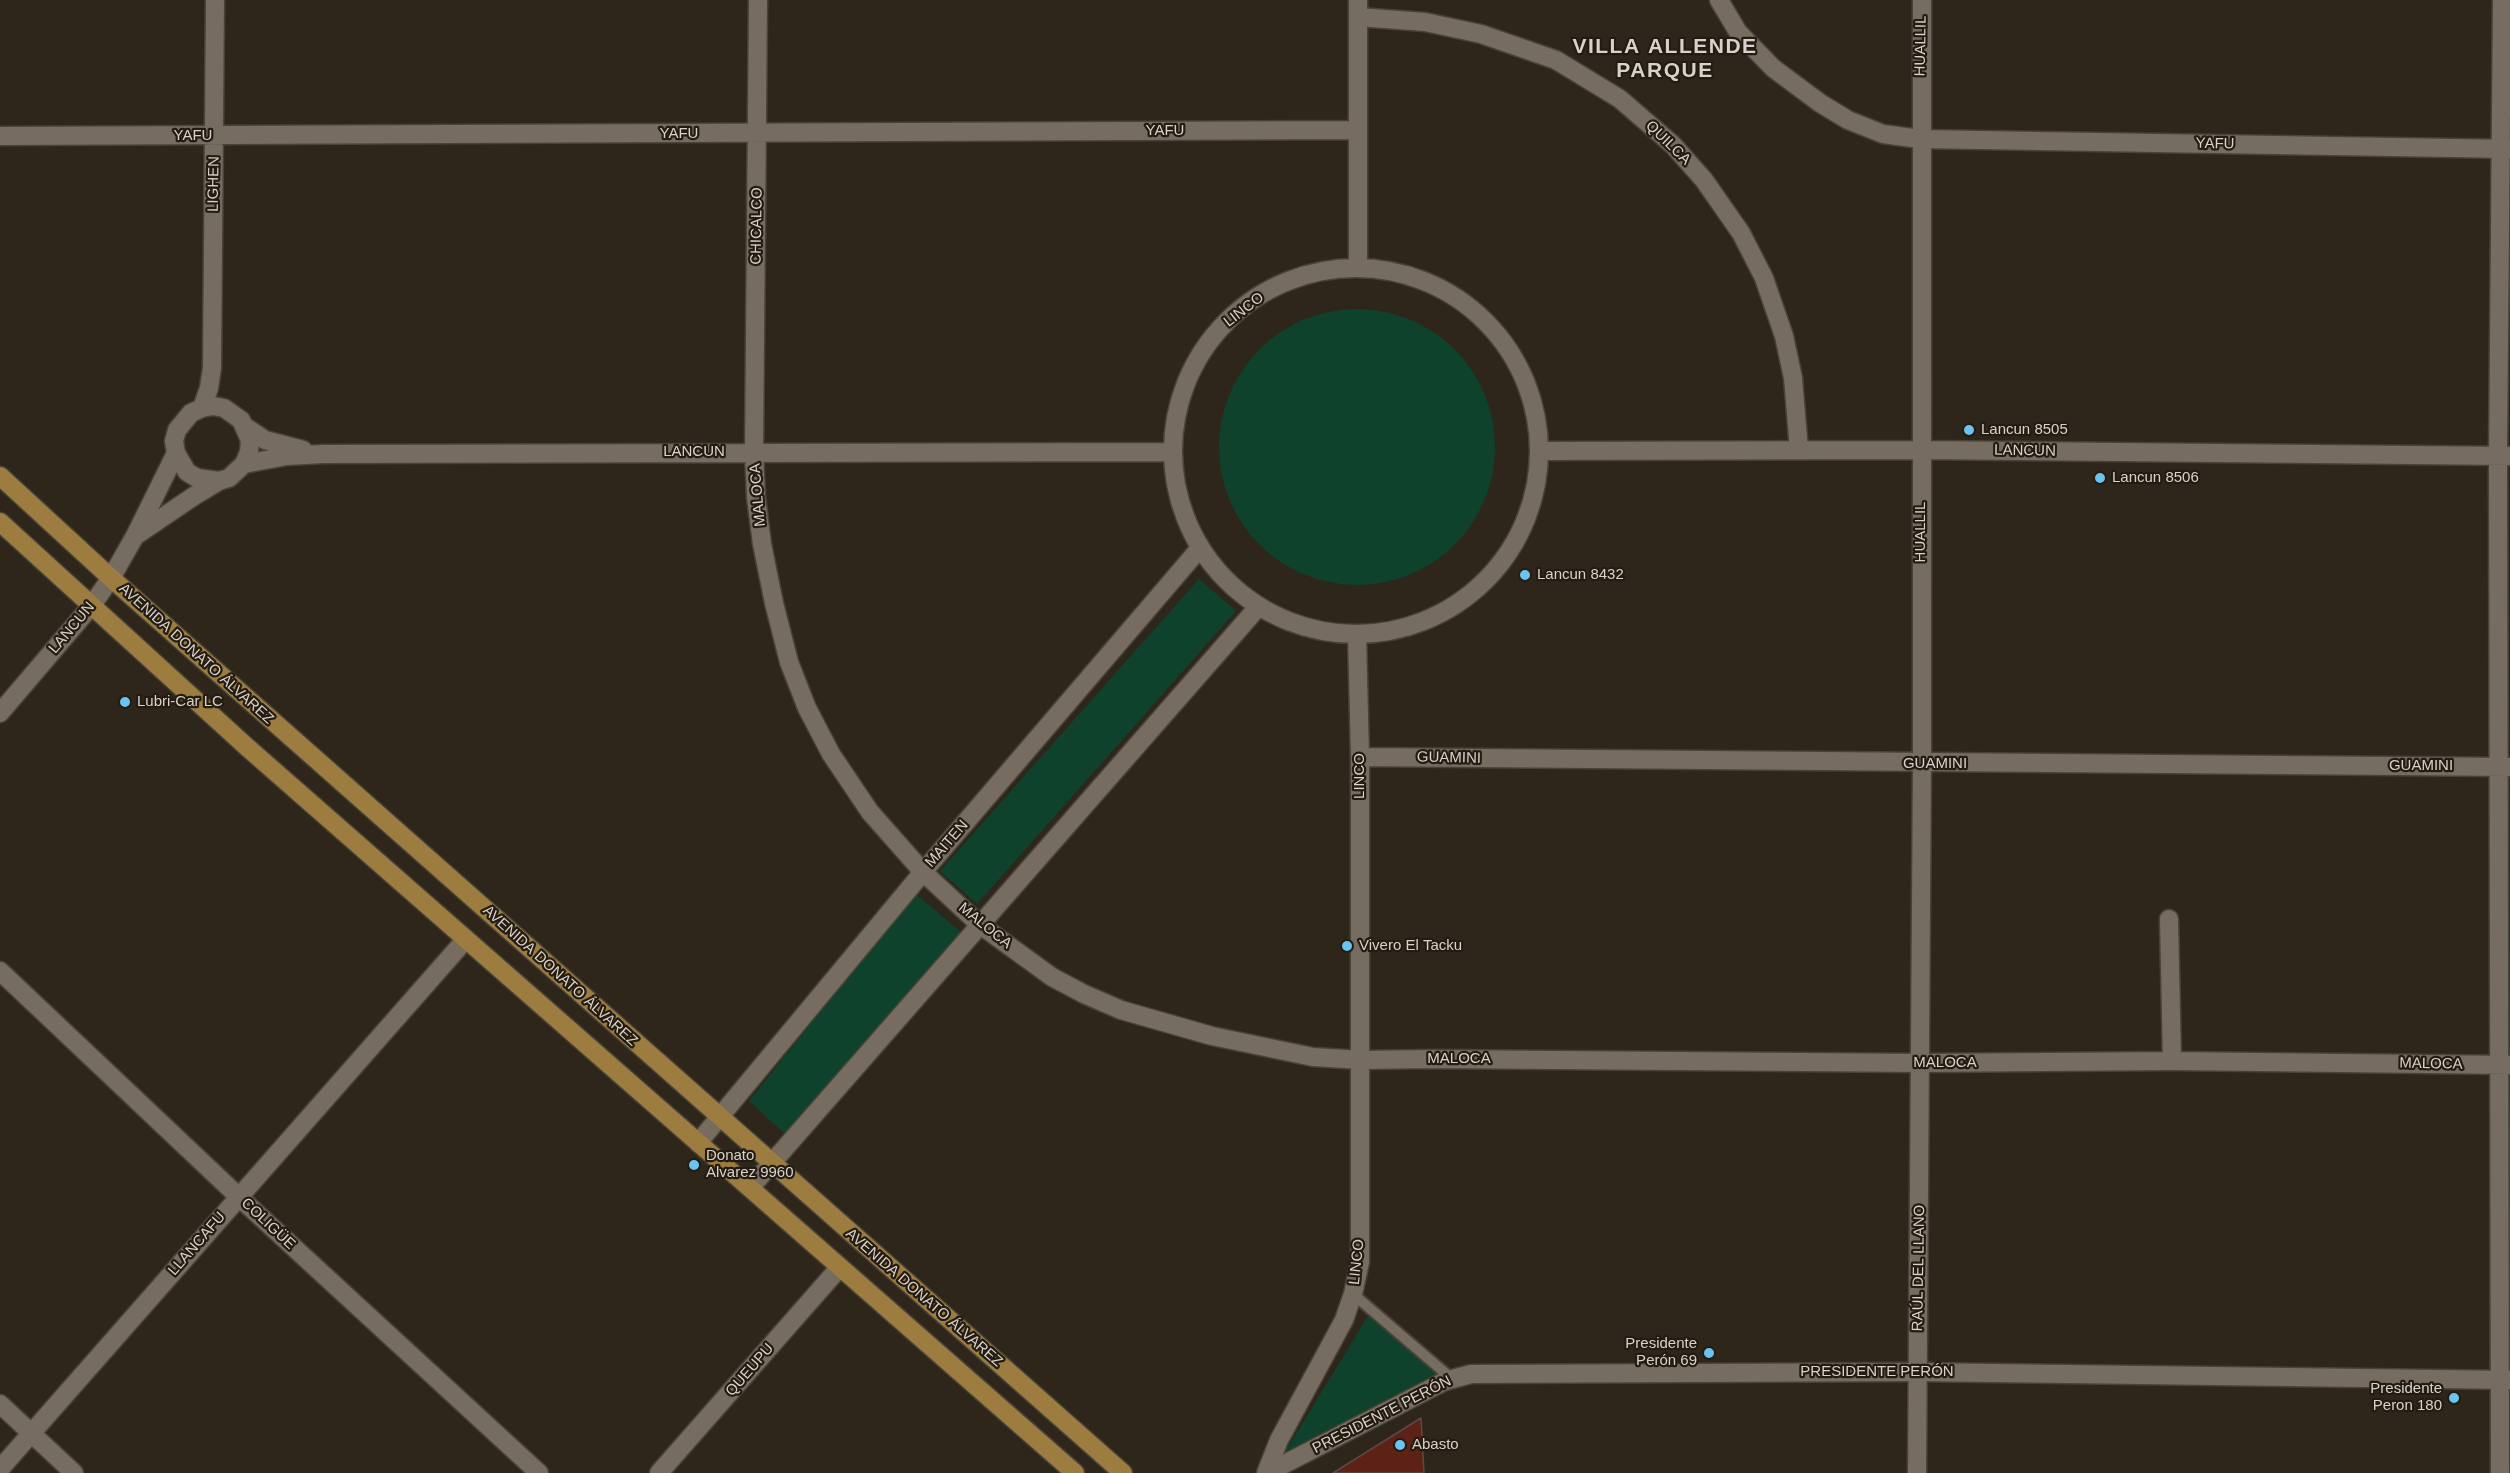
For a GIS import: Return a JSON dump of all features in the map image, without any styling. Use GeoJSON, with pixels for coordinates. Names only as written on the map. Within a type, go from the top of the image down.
{"type":"FeatureCollection","features":[{"type":"Feature","properties":{"kind":"main road","name":"AVENIDA DONATO ÁLVAREZ"},"geometry":{"type":"LineString","coordinates":[[0,476],[111,578],[1123,1473]]}},
{"type":"Feature","properties":{"kind":"main road","name":"AVENIDA DONATO ÁLVAREZ"},"geometry":{"type":"LineString","coordinates":[[0,522],[248,748],[1075,1473]]}},
{"type":"Feature","properties":{"kind":"street","name":"LIGHEN"},"geometry":{"type":"LineString","coordinates":[[202,408],[209,388],[212,368],[215,0]]}},
{"type":"Feature","properties":{"kind":"street","name":"CHICALCO"},"geometry":{"type":"LineString","coordinates":[[754,452],[758,0]]}},
{"type":"Feature","properties":{"kind":"street","name":"YAFU"},"geometry":{"type":"LineString","coordinates":[[1719,0],[1738,32],[1773,68],[1820,103],[1848,120],[1883,134],[1920,139],[2504,149]]}},
{"type":"Feature","properties":{"kind":"street","name":"HUALLIL"},"geometry":{"type":"LineString","coordinates":[[1921,1064],[1920,139],[1922,0]]}},
{"type":"Feature","properties":{"kind":"street"},"geometry":{"type":"LineString","coordinates":[[2500,1473],[2505,1380],[2502,0]]}},
{"type":"Feature","properties":{"kind":"street"},"geometry":{"type":"LineString","coordinates":[[1358,8],[1358,265]]}},
{"type":"Feature","properties":{"kind":"street","name":"QUILCA"},"geometry":{"type":"LineString","coordinates":[[1358,8],[1481,34],[1556,60],[1620,99],[1673,145],[1704,180],[1741,233],[1764,278],[1784,336],[1793,378],[1799,450]]}},
{"type":"Feature","properties":{"kind":"street","name":"YAFU"},"geometry":{"type":"LineString","coordinates":[[0,136],[1357,130]]}},
{"type":"Feature","properties":{"kind":"street","name":"LINCO"},"geometry":{"type":"LineString","coordinates":[[1358,265],[1400,273],[1445,291],[1485,320],[1515,358],[1534,403],[1540,451],[1536,492],[1521,531],[1499,566],[1469,595],[1434,617],[1394,630],[1357,634],[1320,630],[1288,621],[1258,606],[1226,580],[1200,548],[1182,507],[1176,485],[1173,452],[1179,405],[1196,362],[1224,324],[1261,295],[1304,275],[1358,265]]}},
{"type":"Feature","properties":{"kind":"street","name":"LIGHEN"},"geometry":{"type":"LineString","coordinates":[[212,368],[220,389],[235,413]]}},
{"type":"Feature","properties":{"kind":"street"},"geometry":{"type":"LineString","coordinates":[[202,408],[213,406],[235,413]]}},
{"type":"Feature","properties":{"kind":"street","name":"LANCUN"},"geometry":{"type":"LineString","coordinates":[[0,713],[92,605],[111,578],[135,536],[176,453],[174,441],[183,420],[202,408]]}},
{"type":"Feature","properties":{"kind":"street","name":"LANCUN"},"geometry":{"type":"LineString","coordinates":[[235,413],[247,428],[265,440],[282,446],[323,454]]}},
{"type":"Feature","properties":{"kind":"street"},"geometry":{"type":"LineString","coordinates":[[244,464],[249,452],[250,440],[247,428]]}},
{"type":"Feature","properties":{"kind":"street","name":"LANCUN"},"geometry":{"type":"LineString","coordinates":[[1540,451],[1921,450],[2504,456]]}},
{"type":"Feature","properties":{"kind":"street","name":"LANCUN"},"geometry":{"type":"LineString","coordinates":[[135,536],[219,481],[238,472],[244,464],[287,456],[754,452],[1173,452]]}},
{"type":"Feature","properties":{"kind":"street","name":"MALOCA"},"geometry":{"type":"LineString","coordinates":[[754,452],[762,544],[789,662],[807,708],[831,754],[870,812],[923,872],[979,924],[1052,977],[1121,1010],[1212,1036],[1262,1047],[1313,1057],[1361,1060],[1921,1064],[2172,1061],[2505,1065]]}},
{"type":"Feature","properties":{"kind":"street"},"geometry":{"type":"LineString","coordinates":[[176,453],[187,472],[208,482],[219,481]]}},
{"type":"Feature","properties":{"kind":"street","name":"MAITEN"},"geometry":{"type":"LineString","coordinates":[[698,1143],[923,872],[1200,548]]}},
{"type":"Feature","properties":{"kind":"street"},"geometry":{"type":"LineString","coordinates":[[750,1188],[1258,606]]}},
{"type":"Feature","properties":{"kind":"street","name":"LINCO"},"geometry":{"type":"LineString","coordinates":[[1266,1473],[1276,1446],[1344,1320],[1360,1262],[1360,757],[1357,634]]}},
{"type":"Feature","properties":{"kind":"street","name":"GUAMINI"},"geometry":{"type":"LineString","coordinates":[[1360,757],[1922,764],[2504,766]]}},
{"type":"Feature","properties":{"kind":"street"},"geometry":{"type":"LineString","coordinates":[[2169,919],[2172,1061]]}},
{"type":"Feature","properties":{"kind":"street","name":"LLANCAFU"},"geometry":{"type":"LineString","coordinates":[[0,1469],[466,939]]}},
{"type":"Feature","properties":{"kind":"street","name":"COLIGÜE"},"geometry":{"type":"LineString","coordinates":[[0,971],[239,1197],[539,1473]]}},
{"type":"Feature","properties":{"kind":"street","name":"RAÚL DEL LLANO"},"geometry":{"type":"LineString","coordinates":[[1917,1473],[1921,1064]]}},
{"type":"Feature","properties":{"kind":"street","name":"QUEUPU"},"geometry":{"type":"LineString","coordinates":[[659,1473],[840,1267]]}},
{"type":"Feature","properties":{"kind":"street","name":"PRESIDENTE PERÓN"},"geometry":{"type":"LineString","coordinates":[[1266,1473],[1451,1378],[1471,1374],[1918,1372],[2505,1380]]}},
{"type":"Feature","properties":{"kind":"street"},"geometry":{"type":"LineString","coordinates":[[0,1404],[74,1473]]}},
{"type":"Feature","properties":{"kind":"lane"},"geometry":{"type":"LineString","coordinates":[[1353,1294],[1451,1378]]}},
{"type":"Feature","properties":{"kind":"green space"},"geometry":{"type":"Polygon","coordinates":[[[1371,309],[1410,319],[1422,325],[1445,340],[1464,359],[1485,394],[1493,420],[1495,447],[1493,474],[1485,500],[1472,524],[1455,545],[1434,562],[1410,575],[1371,585],[1343,585],[1304,575],[1292,569],[1269,554],[1250,535],[1229,500],[1221,474],[1219,433],[1229,394],[1235,382],[1250,359],[1269,340],[1304,319],[1330,311],[1371,309]]]}},
{"type":"Feature","properties":{"kind":"green space"},"geometry":{"type":"Polygon","coordinates":[[[1199,579],[1236,611],[977,904],[940,871],[1199,579]]]}},
{"type":"Feature","properties":{"kind":"green space"},"geometry":{"type":"Polygon","coordinates":[[[915,893],[962,933],[785,1134],[749,1101],[915,893]]]}},
{"type":"Feature","properties":{"kind":"green space"},"geometry":{"type":"Polygon","coordinates":[[[1368,1316],[1445,1381],[1285,1452],[1368,1316]]]}},
{"type":"Feature","properties":{"kind":"building","name":"Abasto"},"geometry":{"type":"Polygon","coordinates":[[[1421,1418],[1424,1473],[1333,1473],[1421,1418]]]}},
{"type":"Feature","properties":{"kind":"place","name":"Lancun 8505"},"geometry":{"type":"Point","coordinates":[1969,430]}},
{"type":"Feature","properties":{"kind":"place","name":"Lancun 8506"},"geometry":{"type":"Point","coordinates":[2100,478]}},
{"type":"Feature","properties":{"kind":"place","name":"Lancun 8432"},"geometry":{"type":"Point","coordinates":[1525,575]}},
{"type":"Feature","properties":{"kind":"place","name":"Lubri-Car LC"},"geometry":{"type":"Point","coordinates":[125,702]}},
{"type":"Feature","properties":{"kind":"place","name":"Vivero El Tacku"},"geometry":{"type":"Point","coordinates":[1347,946]}},
{"type":"Feature","properties":{"kind":"place","name":"Donato Alvarez 9960"},"geometry":{"type":"Point","coordinates":[694,1165]}},
{"type":"Feature","properties":{"kind":"place","name":"Presidente Perón 69"},"geometry":{"type":"Point","coordinates":[1709,1353]}},
{"type":"Feature","properties":{"kind":"place","name":"Presidente Peron 180"},"geometry":{"type":"Point","coordinates":[2454,1398]}},
{"type":"Feature","properties":{"kind":"place","name":"Abasto"},"geometry":{"type":"Point","coordinates":[1400,1445]}},
{"type":"Feature","properties":{"kind":"district","name":"VILLA ALLENDE PARQUE"},"geometry":{"type":"Point","coordinates":[1665,59]}}]}
